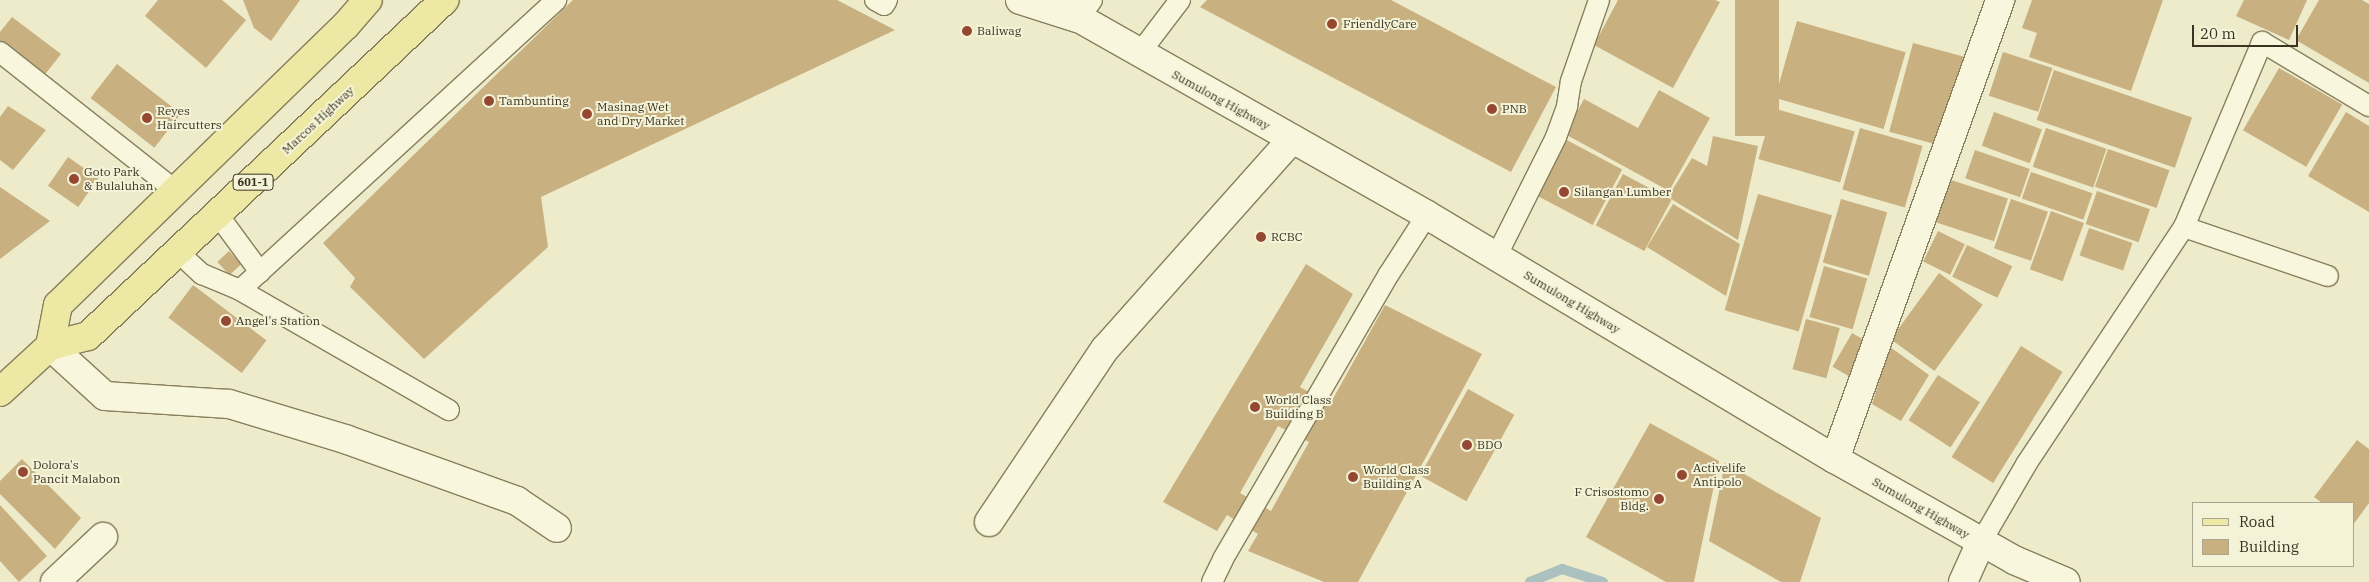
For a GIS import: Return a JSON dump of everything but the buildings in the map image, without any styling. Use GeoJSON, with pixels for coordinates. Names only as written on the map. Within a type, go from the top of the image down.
{"type":"FeatureCollection","features":[{"type":"Feature","properties":{"kind":"main road"},"geometry":{"type":"LineString","coordinates":[[50,346],[58,305],[346,25],[368,0]]}},
{"type":"Feature","properties":{"kind":"main road","name":"Marcos Highway"},"geometry":{"type":"LineString","coordinates":[[0,392],[50,346],[88,336],[445,0]]}},
{"type":"Feature","properties":{"kind":"street","name":"Sumulong Highway"},"geometry":{"type":"LineString","coordinates":[[1020,0],[1085,9]]}},
{"type":"Feature","properties":{"kind":"street","name":"Sumulong Highway"},"geometry":{"type":"LineString","coordinates":[[1059,0],[1085,9],[1139,54],[1427,215],[1835,459],[2014,560],[2066,582]]}},
{"type":"Feature","properties":{"kind":"street"},"geometry":{"type":"LineString","coordinates":[[1835,459],[2000,0]]}},
{"type":"Feature","properties":{"kind":"street"},"geometry":{"type":"LineString","coordinates":[[988,522],[1105,349],[1292,139]]}},
{"type":"Feature","properties":{"kind":"street"},"geometry":{"type":"LineString","coordinates":[[50,346],[105,396],[229,404],[345,440],[517,501],[557,528]]}},
{"type":"Feature","properties":{"kind":"street"},"geometry":{"type":"LineString","coordinates":[[56,582],[103,537]]}},
{"type":"Feature","properties":{"kind":"street"},"geometry":{"type":"LineString","coordinates":[[1963,582],[1982,542]]}},
{"type":"Feature","properties":{"kind":"lane"},"geometry":{"type":"LineString","coordinates":[[240,290],[556,0]]}},
{"type":"Feature","properties":{"kind":"lane"},"geometry":{"type":"LineString","coordinates":[[1139,54],[1180,0]]}},
{"type":"Feature","properties":{"kind":"lane"},"geometry":{"type":"LineString","coordinates":[[1496,257],[1556,137],[1568,106],[1571,80],[1599,0]]}},
{"type":"Feature","properties":{"kind":"lane"},"geometry":{"type":"LineString","coordinates":[[1982,542],[2027,463],[2184,227],[2262,42],[2369,106]]}},
{"type":"Feature","properties":{"kind":"lane"},"geometry":{"type":"LineString","coordinates":[[0,52],[176,191]]}},
{"type":"Feature","properties":{"kind":"lane"},"geometry":{"type":"LineString","coordinates":[[218,215],[260,272]]}},
{"type":"Feature","properties":{"kind":"lane"},"geometry":{"type":"LineString","coordinates":[[1212,582],[1223,559],[1389,274],[1427,215]]}},
{"type":"Feature","properties":{"kind":"lane"},"geometry":{"type":"LineString","coordinates":[[2184,227],[2328,276]]}},
{"type":"Feature","properties":{"kind":"lane"},"geometry":{"type":"LineString","coordinates":[[178,252],[202,274],[240,290],[449,410]]}},
{"type":"Feature","properties":{"kind":"waterway"},"geometry":{"type":"LineString","coordinates":[[1530,582],[1562,569],[1603,582]]}},
{"type":"Feature","properties":{"kind":"place","name":"FriendlyCare"},"geometry":{"type":"Point","coordinates":[1332,24]}},
{"type":"Feature","properties":{"kind":"place","name":"Baliwag"},"geometry":{"type":"Point","coordinates":[967,31]}},
{"type":"Feature","properties":{"kind":"place","name":"Tambunting"},"geometry":{"type":"Point","coordinates":[489,101]}},
{"type":"Feature","properties":{"kind":"place","name":"PNB"},"geometry":{"type":"Point","coordinates":[1492,109]}},
{"type":"Feature","properties":{"kind":"place","name":"Masinag Wet and Dry Market"},"geometry":{"type":"Point","coordinates":[587,114]}},
{"type":"Feature","properties":{"kind":"place","name":"Reyes Haircutters"},"geometry":{"type":"Point","coordinates":[147,118]}},
{"type":"Feature","properties":{"kind":"place","name":"Goto Park & Bulaluhan"},"geometry":{"type":"Point","coordinates":[74,179]}},
{"type":"Feature","properties":{"kind":"place","name":"Silangan Lumber"},"geometry":{"type":"Point","coordinates":[1564,192]}},
{"type":"Feature","properties":{"kind":"place","name":"RCBC"},"geometry":{"type":"Point","coordinates":[1261,237]}},
{"type":"Feature","properties":{"kind":"place","name":"Angel's Station"},"geometry":{"type":"Point","coordinates":[226,321]}},
{"type":"Feature","properties":{"kind":"place","name":"World Class Building B"},"geometry":{"type":"Point","coordinates":[1255,407]}},
{"type":"Feature","properties":{"kind":"place","name":"BDO"},"geometry":{"type":"Point","coordinates":[1467,445]}},
{"type":"Feature","properties":{"kind":"place","name":"Dolora's Pancit Malabon"},"geometry":{"type":"Point","coordinates":[23,472]}},
{"type":"Feature","properties":{"kind":"place","name":"Activelife Antipolo"},"geometry":{"type":"Point","coordinates":[1682,475]}},
{"type":"Feature","properties":{"kind":"place","name":"World Class Building A"},"geometry":{"type":"Point","coordinates":[1353,477]}},
{"type":"Feature","properties":{"kind":"place","name":"F Crisostomo Bldg."},"geometry":{"type":"Point","coordinates":[1659,499]}}]}
